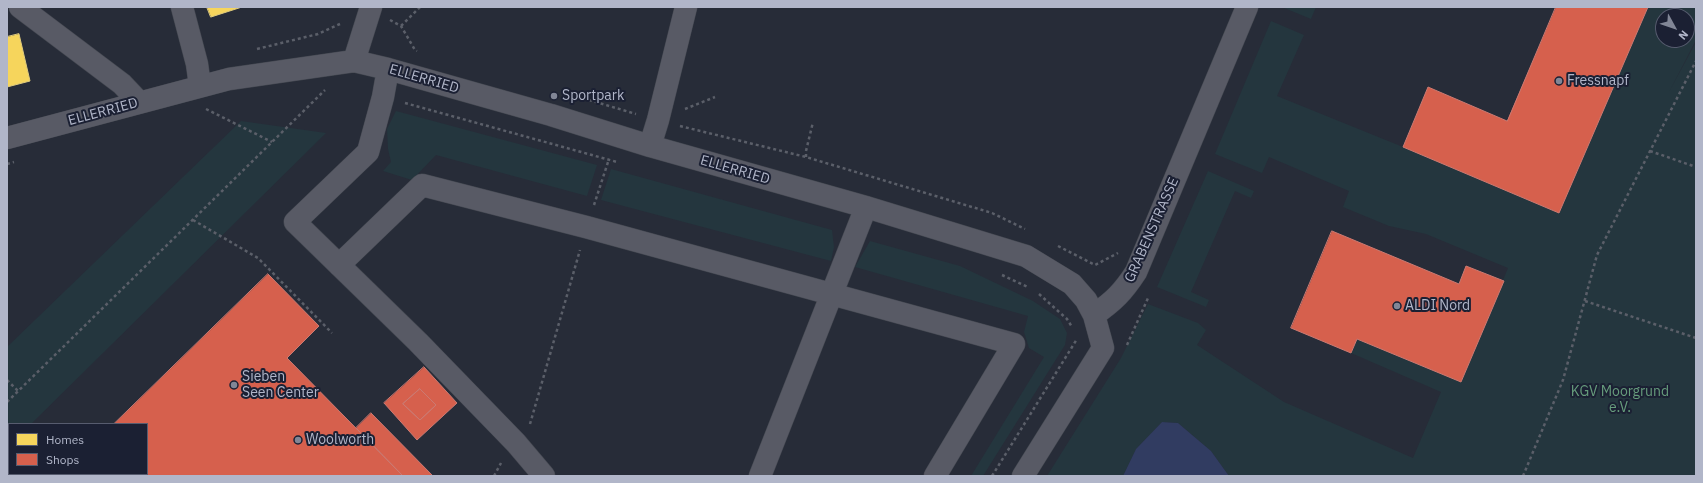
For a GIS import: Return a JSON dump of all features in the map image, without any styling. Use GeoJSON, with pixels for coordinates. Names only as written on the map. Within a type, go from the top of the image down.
{"type":"FeatureCollection","features":[{"type":"Feature","properties":{"kind":"street"},"geometry":{"type":"LineString","coordinates":[[20,7],[122,84],[139,102]]}},
{"type":"Feature","properties":{"kind":"street"},"geometry":{"type":"LineString","coordinates":[[182,7],[197,64],[200,86]]}},
{"type":"Feature","properties":{"kind":"street"},"geometry":{"type":"LineString","coordinates":[[354,61],[371,7]]}},
{"type":"Feature","properties":{"kind":"street"},"geometry":{"type":"LineString","coordinates":[[650,146],[658,120],[686,7]]}},
{"type":"Feature","properties":{"kind":"street","name":"GRABENSTRASSE"},"geometry":{"type":"LineString","coordinates":[[1094,315],[1123,292],[1136,272],[1247,7]]}},
{"type":"Feature","properties":{"kind":"street","name":"ELLERRIED"},"geometry":{"type":"LineString","coordinates":[[7,138],[229,79],[354,61],[388,69],[551,115],[650,146],[866,207],[1026,256],[1072,284],[1086,300],[1094,315]]}},
{"type":"Feature","properties":{"kind":"street"},"geometry":{"type":"LineString","coordinates":[[388,69],[383,97],[368,152],[295,222],[516,443],[544,476]]}},
{"type":"Feature","properties":{"kind":"street"},"geometry":{"type":"LineString","coordinates":[[339,265],[422,184],[586,227],[1014,344],[935,476]]}},
{"type":"Feature","properties":{"kind":"street"},"geometry":{"type":"LineString","coordinates":[[760,476],[786,412],[810,345],[866,207]]}},
{"type":"Feature","properties":{"kind":"street"},"geometry":{"type":"LineString","coordinates":[[1023,476],[1103,348],[1094,315]]}},
{"type":"Feature","properties":{"kind":"path"},"geometry":{"type":"LineString","coordinates":[[401,26],[420,7]]}},
{"type":"Feature","properties":{"kind":"path"},"geometry":{"type":"LineString","coordinates":[[1523,476],[1563,380],[1586,301],[1597,256],[1696,60]]}},
{"type":"Feature","properties":{"kind":"path"},"geometry":{"type":"LineString","coordinates":[[7,402],[354,61]]}},
{"type":"Feature","properties":{"kind":"path"},"geometry":{"type":"LineString","coordinates":[[383,97],[624,164]]}},
{"type":"Feature","properties":{"kind":"path"},"geometry":{"type":"LineString","coordinates":[[212,106],[204,108],[272,142]]}},
{"type":"Feature","properties":{"kind":"path"},"geometry":{"type":"LineString","coordinates":[[806,157],[813,122]]}},
{"type":"Feature","properties":{"kind":"path"},"geometry":{"type":"LineString","coordinates":[[516,443],[529,428],[586,227],[616,135]]}},
{"type":"Feature","properties":{"kind":"path"},"geometry":{"type":"LineString","coordinates":[[1650,151],[1696,167]]}},
{"type":"Feature","properties":{"kind":"path"},"geometry":{"type":"LineString","coordinates":[[7,164],[15,162]]}},
{"type":"Feature","properties":{"kind":"path"},"geometry":{"type":"LineString","coordinates":[[193,220],[258,258],[332,333]]}},
{"type":"Feature","properties":{"kind":"path"},"geometry":{"type":"LineString","coordinates":[[996,272],[1029,287]]}},
{"type":"Feature","properties":{"kind":"path"},"geometry":{"type":"LineString","coordinates":[[1036,290],[1067,318],[1074,331]]}},
{"type":"Feature","properties":{"kind":"path"},"geometry":{"type":"LineString","coordinates":[[1586,301],[1696,338]]}},
{"type":"Feature","properties":{"kind":"path"},"geometry":{"type":"LineString","coordinates":[[992,476],[1077,338]]}},
{"type":"Feature","properties":{"kind":"path"},"geometry":{"type":"LineString","coordinates":[[7,380],[18,391]]}},
{"type":"Feature","properties":{"kind":"green space"},"geometry":{"type":"Polygon","coordinates":[[[1282,7],[1316,7],[1311,19],[1282,7]]]}},
{"type":"Feature","properties":{"kind":"green space","name":"KGV Moorgrund e.V."},"geometry":{"type":"Polygon","coordinates":[[[1648,7],[1696,7],[1695,42],[1695,8],[1655,8],[1655,48],[1692,48],[1669,92],[1693,48],[1695,48],[1696,42],[1696,476],[1229,476],[1211,451],[1178,423],[1162,422],[1136,449],[1123,476],[1047,476],[1121,358],[1148,304],[1198,323],[1206,330],[1197,345],[1284,402],[1413,458],[1441,392],[1351,353],[1357,339],[1461,382],[1508,268],[1426,234],[1389,226],[1343,207],[1349,191],[1269,157],[1262,173],[1215,154],[1271,21],[1304,35],[1277,96],[1559,213],[1648,7]]]}},
{"type":"Feature","properties":{"kind":"green space"},"geometry":{"type":"Polygon","coordinates":[[[396,111],[597,165],[587,196],[436,155],[412,180],[383,171],[391,162],[388,149],[387,129],[396,111]]]}},
{"type":"Feature","properties":{"kind":"green space"},"geometry":{"type":"Polygon","coordinates":[[[241,121],[326,133],[32,423],[8,423],[7,448],[7,347],[241,121]]]}},
{"type":"Feature","properties":{"kind":"green space"},"geometry":{"type":"Polygon","coordinates":[[[611,169],[832,230],[834,247],[831,261],[601,200],[611,169]]]}},
{"type":"Feature","properties":{"kind":"green space"},"geometry":{"type":"Polygon","coordinates":[[[1208,171],[1254,191],[1251,198],[1235,191],[1191,292],[1209,300],[1206,307],[1157,287],[1208,171]]]}},
{"type":"Feature","properties":{"kind":"green space"},"geometry":{"type":"Polygon","coordinates":[[[870,241],[960,266],[1033,301],[1060,319],[1067,333],[1065,345],[983,476],[971,476],[1044,357],[1029,348],[1024,332],[1028,316],[855,267],[870,241]]]}},
{"type":"Feature","properties":{"kind":"water"},"geometry":{"type":"Polygon","coordinates":[[[1162,422],[1178,423],[1211,451],[1229,476],[1123,476],[1136,449],[1162,422]]]}},
{"type":"Feature","properties":{"kind":"building: Homes"},"geometry":{"type":"Polygon","coordinates":[[[207,7],[242,7],[211,17],[207,7]]]}},
{"type":"Feature","properties":{"kind":"building: Homes"},"geometry":{"type":"Polygon","coordinates":[[[19,34],[30,81],[7,87],[7,37],[19,34]]]}},
{"type":"Feature","properties":{"kind":"building: Shops"},"geometry":{"type":"Polygon","coordinates":[[[1556,7],[1648,7],[1559,213],[1403,147],[1428,87],[1507,121],[1556,7]]]}},
{"type":"Feature","properties":{"kind":"building: Shops","name":"ALDI Nord"},"geometry":{"type":"Polygon","coordinates":[[[1332,231],[1459,284],[1466,266],[1504,281],[1461,382],[1357,339],[1351,353],[1291,328],[1332,231]]]}},
{"type":"Feature","properties":{"kind":"building: Shops","name":"Sieben Seen Center"},"geometry":{"type":"Polygon","coordinates":[[[268,274],[319,326],[287,358],[403,476],[102,476],[148,475],[148,423],[115,423],[268,274]]]}},
{"type":"Feature","properties":{"kind":"building: Shops"},"geometry":{"type":"Polygon","coordinates":[[[424,367],[457,403],[417,440],[384,403],[424,367]],[[420,389],[403,404],[420,420],[436,405],[420,389]]]}},
{"type":"Feature","properties":{"kind":"building: Shops"},"geometry":{"type":"Polygon","coordinates":[[[420,389],[436,405],[420,420],[403,404],[420,389]]]}},
{"type":"Feature","properties":{"kind":"building: Shops"},"geometry":{"type":"Polygon","coordinates":[[[371,413],[433,476],[403,476],[356,428],[371,413]]]}},
{"type":"Feature","properties":{"kind":"place","name":"Fressnapf"},"geometry":{"type":"Point","coordinates":[1559,81]}},
{"type":"Feature","properties":{"kind":"place","name":"Sportpark"},"geometry":{"type":"Point","coordinates":[554,96]}},
{"type":"Feature","properties":{"kind":"place","name":"ALDI Nord"},"geometry":{"type":"Point","coordinates":[1397,306]}},
{"type":"Feature","properties":{"kind":"place","name":"Sieben Seen Center"},"geometry":{"type":"Point","coordinates":[234,385]}},
{"type":"Feature","properties":{"kind":"place","name":"Woolworth"},"geometry":{"type":"Point","coordinates":[298,440]}}]}
